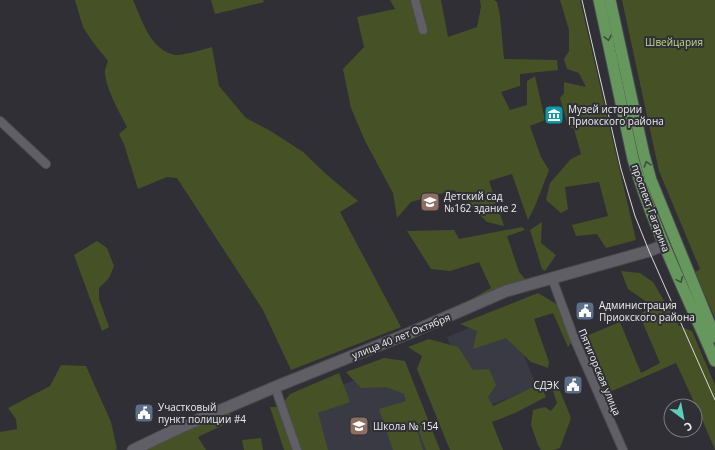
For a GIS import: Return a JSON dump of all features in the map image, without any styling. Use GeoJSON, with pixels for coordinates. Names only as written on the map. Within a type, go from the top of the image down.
{"type":"FeatureCollection","features":[{"type":"Feature","properties":{"kind":"main road","name":"проспект Гагарина"},"geometry":{"type":"LineString","coordinates":[[599,0],[633,159],[640,184],[664,245],[715,361]]}},
{"type":"Feature","properties":{"kind":"main road","name":"проспект Гагарина"},"geometry":{"type":"LineString","coordinates":[[610,0],[644,155],[656,194],[715,337]]}},
{"type":"Feature","properties":{"kind":"main road","name":"улица 40 лет Октября"},"geometry":{"type":"LineString","coordinates":[[664,245],[675,240]]}},
{"type":"Feature","properties":{"kind":"street"},"geometry":{"type":"LineString","coordinates":[[416,0],[422,30]]}},
{"type":"Feature","properties":{"kind":"street"},"geometry":{"type":"LineString","coordinates":[[0,121],[46,164]]}},
{"type":"Feature","properties":{"kind":"street","name":"улица 40 лет Октября"},"geometry":{"type":"LineString","coordinates":[[133,450],[179,428],[274,387],[412,332],[506,291],[649,251],[664,245]]}},
{"type":"Feature","properties":{"kind":"street","name":"Пятигорская улица"},"geometry":{"type":"LineString","coordinates":[[552,278],[574,338],[623,450]]}},
{"type":"Feature","properties":{"kind":"street"},"geometry":{"type":"LineString","coordinates":[[274,387],[297,450]]}},
{"type":"Feature","properties":{"kind":"shaded area"},"geometry":{"type":"Polygon","coordinates":[[[506,313],[537,387],[475,411],[447,337],[506,313]]]}},
{"type":"Feature","properties":{"kind":"shaded area","name":"Школа № 154"},"geometry":{"type":"Polygon","coordinates":[[[396,367],[429,450],[307,450],[291,401],[396,367]]]}},
{"type":"Feature","properties":{"kind":"green space"},"geometry":{"type":"Polygon","coordinates":[[[75,0],[133,0],[153,41],[166,52],[178,55],[212,47],[219,86],[246,118],[269,130],[303,152],[358,201],[340,212],[401,327],[291,370],[263,310],[177,178],[167,177],[138,189],[124,144],[119,134],[127,127],[113,99],[105,76],[108,61],[83,27],[75,0]]]}},
{"type":"Feature","properties":{"kind":"green space"},"geometry":{"type":"Polygon","coordinates":[[[211,0],[263,0],[264,2],[215,14],[211,0]]]}},
{"type":"Feature","properties":{"kind":"green space"},"geometry":{"type":"Polygon","coordinates":[[[390,0],[441,0],[448,37],[477,27],[481,7],[480,0],[494,0],[497,2],[500,16],[504,59],[557,60],[558,70],[520,74],[520,86],[501,92],[510,110],[527,105],[527,81],[535,76],[545,120],[530,126],[541,157],[549,170],[528,220],[512,174],[489,181],[504,226],[487,222],[454,190],[411,202],[397,218],[393,193],[365,141],[351,108],[343,69],[364,47],[357,17],[395,9],[390,0]]]}},
{"type":"Feature","properties":{"kind":"green space"},"geometry":{"type":"Polygon","coordinates":[[[560,0],[580,0],[636,240],[606,248],[597,234],[576,236],[572,225],[608,216],[599,182],[565,187],[568,209],[561,213],[546,200],[550,183],[571,159],[581,154],[574,129],[568,126],[560,98],[564,93],[564,82],[586,87],[579,73],[567,69],[564,59],[569,51],[569,30],[560,0]]]}},
{"type":"Feature","properties":{"kind":"green space","name":"Швейцария"},"geometry":{"type":"Polygon","coordinates":[[[622,0],[715,0],[715,318],[695,272],[700,269],[659,171],[622,0]]]}},
{"type":"Feature","properties":{"kind":"green space"},"geometry":{"type":"Polygon","coordinates":[[[542,222],[541,243],[556,255],[545,271],[542,269],[530,230],[542,222]]]}},
{"type":"Feature","properties":{"kind":"green space"},"geometry":{"type":"Polygon","coordinates":[[[522,227],[525,230],[507,236],[519,272],[529,283],[461,305],[491,288],[479,262],[450,271],[431,269],[407,231],[454,230],[459,239],[522,227]]]}},
{"type":"Feature","properties":{"kind":"green space"},"geometry":{"type":"Polygon","coordinates":[[[97,241],[107,248],[114,266],[109,278],[99,288],[99,299],[109,327],[102,331],[74,255],[97,241]]]}},
{"type":"Feature","properties":{"kind":"green space"},"geometry":{"type":"Polygon","coordinates":[[[621,271],[640,273],[653,282],[679,326],[692,331],[715,385],[715,450],[703,421],[703,398],[692,398],[676,363],[603,395],[579,339],[620,322],[641,373],[660,363],[639,314],[654,307],[628,289],[621,271]]]}},
{"type":"Feature","properties":{"kind":"green space"},"geometry":{"type":"Polygon","coordinates":[[[538,293],[558,305],[572,342],[568,347],[553,313],[534,319],[549,362],[548,368],[531,362],[506,338],[473,349],[477,331],[460,324],[538,293]]]}},
{"type":"Feature","properties":{"kind":"green space"},"geometry":{"type":"Polygon","coordinates":[[[429,339],[458,347],[473,370],[489,369],[496,385],[488,397],[493,406],[540,384],[546,397],[515,413],[492,422],[503,450],[450,450],[417,369],[422,356],[408,347],[429,339]]]}},
{"type":"Feature","properties":{"kind":"green space"},"geometry":{"type":"Polygon","coordinates":[[[384,358],[405,361],[440,450],[426,450],[413,417],[423,450],[393,450],[379,409],[406,401],[404,394],[386,387],[361,388],[346,372],[384,358]]]}},
{"type":"Feature","properties":{"kind":"green space"},"geometry":{"type":"Polygon","coordinates":[[[61,365],[86,366],[111,422],[117,449],[0,450],[0,432],[17,429],[16,419],[8,408],[50,386],[61,365]]]}},
{"type":"Feature","properties":{"kind":"green space"},"geometry":{"type":"Polygon","coordinates":[[[339,373],[350,402],[318,413],[328,450],[300,450],[283,403],[290,394],[339,373]]]}},
{"type":"Feature","properties":{"kind":"green space"},"geometry":{"type":"Polygon","coordinates":[[[551,385],[560,391],[571,418],[560,448],[553,450],[541,450],[531,425],[533,410],[545,407],[551,411],[557,403],[551,385]]]}},
{"type":"Feature","properties":{"kind":"green space"},"geometry":{"type":"Polygon","coordinates":[[[270,407],[279,407],[294,450],[284,450],[270,407]]]}},
{"type":"Feature","properties":{"kind":"green space"},"geometry":{"type":"Polygon","coordinates":[[[229,412],[234,420],[198,437],[206,450],[149,450],[150,447],[229,412]]]}},
{"type":"Feature","properties":{"kind":"green space"},"geometry":{"type":"Polygon","coordinates":[[[261,438],[263,450],[244,450],[242,440],[261,438]]]}},
{"type":"Feature","properties":{"kind":"tram line"},"geometry":{"type":"LineString","coordinates":[[582,0],[621,169],[635,216],[715,400]]}},
{"type":"Feature","properties":{"kind":"place","name":"Музей истории Приокского района"},"geometry":{"type":"Point","coordinates":[554,115]}},
{"type":"Feature","properties":{"kind":"place","name":"Детский сад №162 здание 2"},"geometry":{"type":"Point","coordinates":[430,202]}},
{"type":"Feature","properties":{"kind":"place","name":"Администрация Приокского района"},"geometry":{"type":"Point","coordinates":[585,311]}},
{"type":"Feature","properties":{"kind":"place","name":"СДЭК"},"geometry":{"type":"Point","coordinates":[573,385]}},
{"type":"Feature","properties":{"kind":"place","name":"Участковый пункт полиции #4"},"geometry":{"type":"Point","coordinates":[144,413]}},
{"type":"Feature","properties":{"kind":"place","name":"Школа № 154"},"geometry":{"type":"Point","coordinates":[359,426]}}]}
